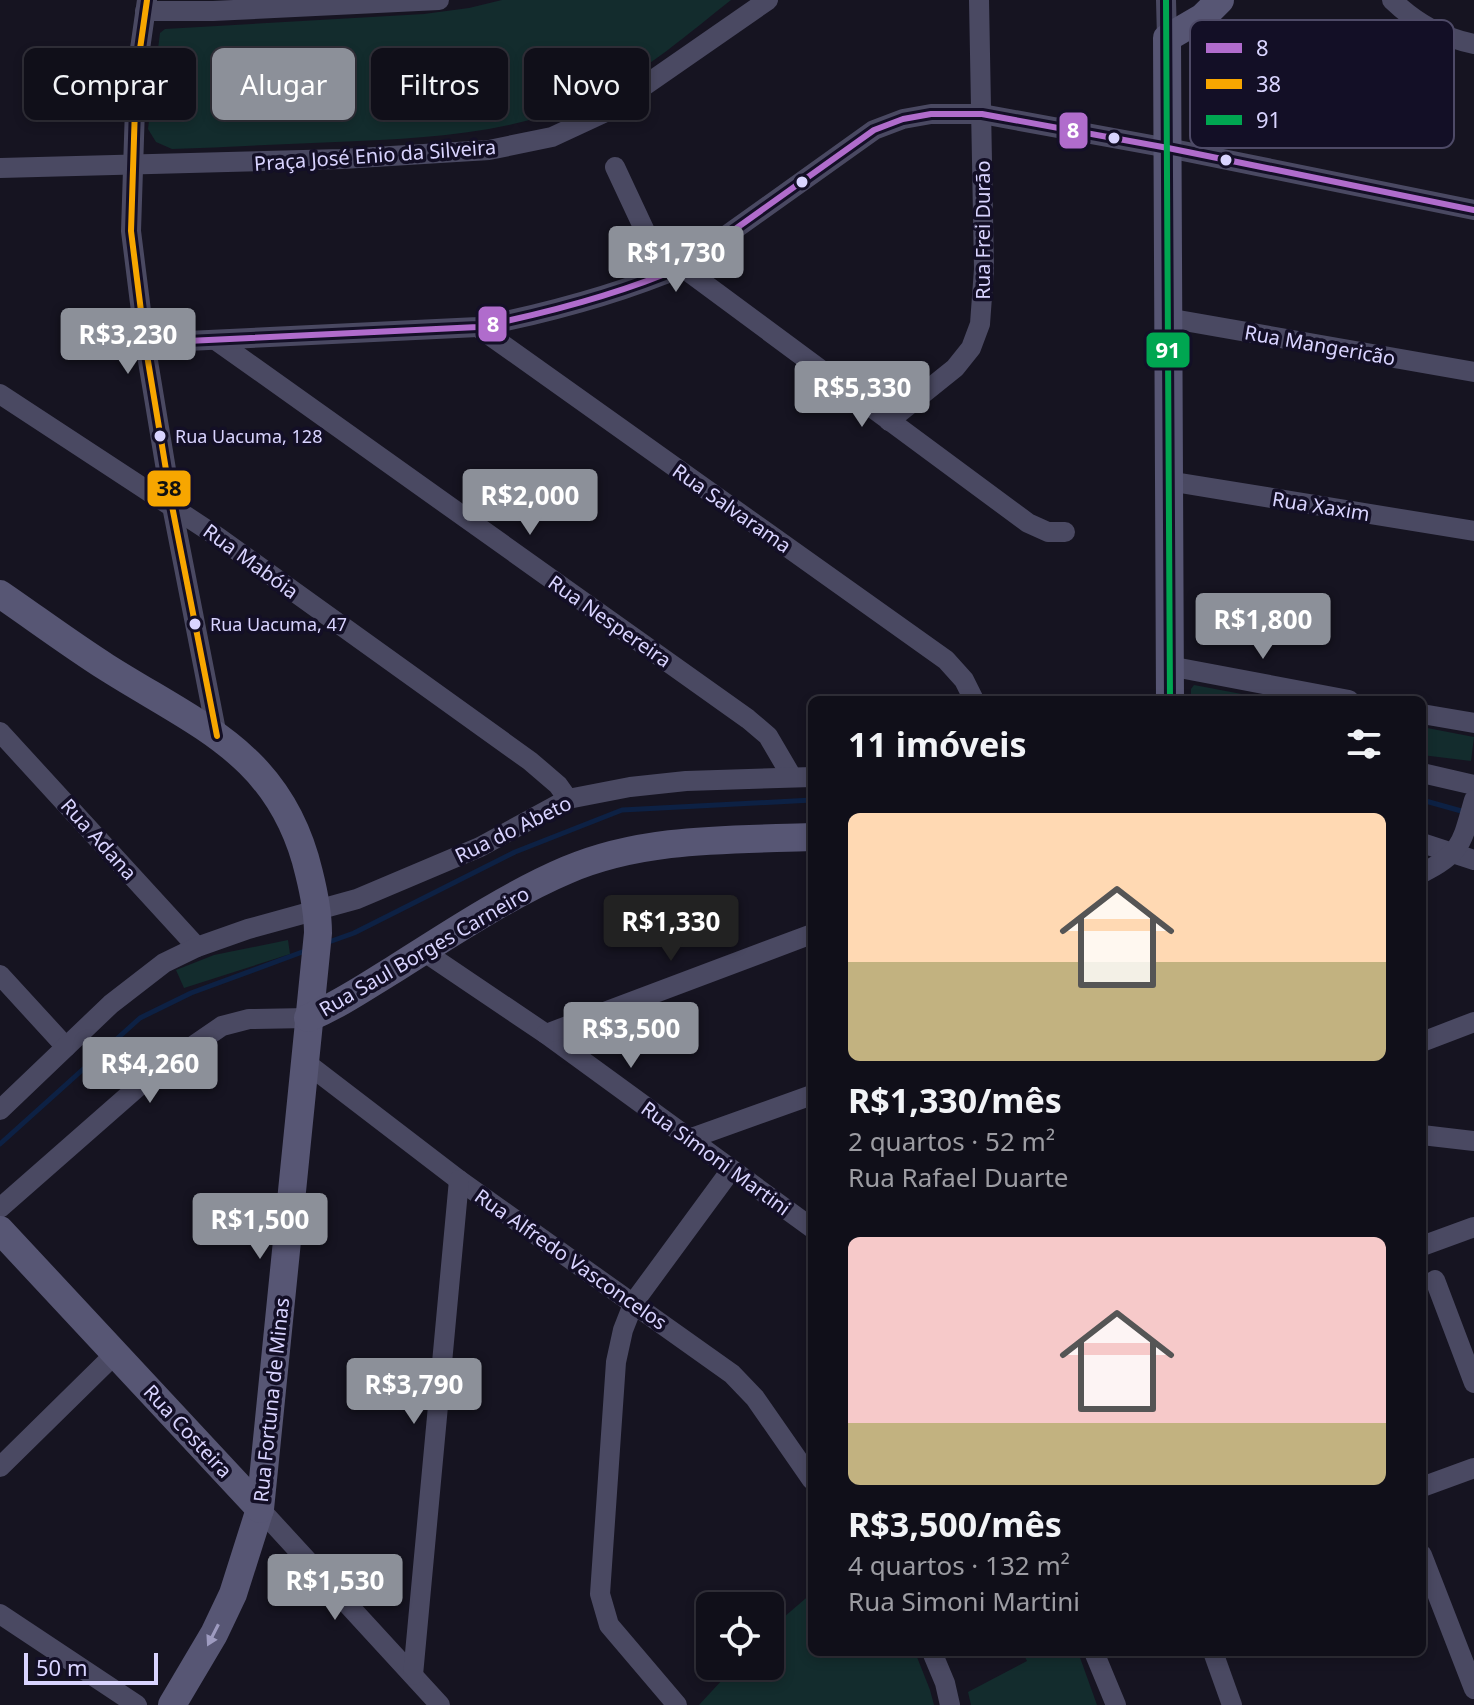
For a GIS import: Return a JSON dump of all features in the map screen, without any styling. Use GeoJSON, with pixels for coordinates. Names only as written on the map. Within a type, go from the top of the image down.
{"type":"FeatureCollection","features":[{"type":"Feature","properties":{"kind":"street"},"geometry":{"type":"LineString","coordinates":[[217,736],[172,506],[145,343],[131,231],[136,77],[146,6],[213,11],[439,0]]}},
{"type":"Feature","properties":{"kind":"street","name":"Praça José Enio da Silveira"},"geometry":{"type":"LineString","coordinates":[[0,168],[342,159],[489,150],[552,137],[608,111],[768,0]]}},
{"type":"Feature","properties":{"kind":"street","name":"Rua Frei Durão"},"geometry":{"type":"LineString","coordinates":[[889,421],[955,368],[971,348],[980,324],[984,269],[979,0]]}},
{"type":"Feature","properties":{"kind":"street"},"geometry":{"type":"LineString","coordinates":[[1166,0],[1170,696]]}},
{"type":"Feature","properties":{"kind":"street"},"geometry":{"type":"LineString","coordinates":[[1197,20],[1220,0]]}},
{"type":"Feature","properties":{"kind":"street"},"geometry":{"type":"LineString","coordinates":[[1392,0],[1416,20]]}},
{"type":"Feature","properties":{"kind":"street"},"geometry":{"type":"LineString","coordinates":[[1167,38],[1190,26]]}},
{"type":"Feature","properties":{"kind":"street"},"geometry":{"type":"LineString","coordinates":[[1454,39],[1474,44]]}},
{"type":"Feature","properties":{"kind":"street"},"geometry":{"type":"LineString","coordinates":[[145,343],[478,327],[572,304],[674,271],[874,130],[903,119],[931,114],[982,114],[1474,210]]}},
{"type":"Feature","properties":{"kind":"street"},"geometry":{"type":"LineString","coordinates":[[615,167],[674,271],[889,421],[1028,523],[1048,532],[1065,532]]}},
{"type":"Feature","properties":{"kind":"street","name":"Rua Mangericão"},"geometry":{"type":"LineString","coordinates":[[1167,318],[1474,372]]}},
{"type":"Feature","properties":{"kind":"street","name":"Rua Salvarama"},"geometry":{"type":"LineString","coordinates":[[478,327],[946,660],[964,680],[972,696]]}},
{"type":"Feature","properties":{"kind":"street","name":"Rua Nespereira"},"geometry":{"type":"LineString","coordinates":[[217,341],[748,719],[768,736],[802,777]]}},
{"type":"Feature","properties":{"kind":"street","name":"Rua Mabóia"},"geometry":{"type":"LineString","coordinates":[[0,394],[172,506],[530,761],[558,785],[568,799]]}},
{"type":"Feature","properties":{"kind":"street","name":"Rua Xaxim"},"geometry":{"type":"LineString","coordinates":[[1168,481],[1474,531]]}},
{"type":"Feature","properties":{"kind":"street","name":"Rua Fortuna de Minas"},"geometry":{"type":"LineString","coordinates":[[0,594],[107,668],[167,702],[217,736],[256,769],[277,794],[301,839],[318,922],[260,1509],[233,1594],[214,1634],[172,1705]]}},
{"type":"Feature","properties":{"kind":"street"},"geometry":{"type":"LineString","coordinates":[[1169,666],[1328,696]]}},
{"type":"Feature","properties":{"kind":"street"},"geometry":{"type":"LineString","coordinates":[[1426,715],[1474,723]]}},
{"type":"Feature","properties":{"kind":"street","name":"Rua Adana"},"geometry":{"type":"LineString","coordinates":[[0,732],[197,947]]}},
{"type":"Feature","properties":{"kind":"street"},"geometry":{"type":"LineString","coordinates":[[1426,774],[1474,785]]}},
{"type":"Feature","properties":{"kind":"street","name":"Rua do Abeto"},"geometry":{"type":"LineString","coordinates":[[0,1110],[135,984],[164,963],[197,947],[248,929],[318,922],[357,899],[480,847],[568,799],[630,787],[686,781],[802,777]]}},
{"type":"Feature","properties":{"kind":"street"},"geometry":{"type":"LineString","coordinates":[[1463,852],[1474,800]]}},
{"type":"Feature","properties":{"kind":"street","name":"Rua Saul Borges Carneiro"},"geometry":{"type":"LineString","coordinates":[[0,1208],[155,1072],[222,1026],[249,1019],[308,1018],[340,1005],[423,951],[540,883],[566,870],[614,854],[664,845],[808,837]]}},
{"type":"Feature","properties":{"kind":"street"},"geometry":{"type":"LineString","coordinates":[[1426,844],[1463,852]]}},
{"type":"Feature","properties":{"kind":"street"},"geometry":{"type":"LineString","coordinates":[[1426,871],[1463,852]]}},
{"type":"Feature","properties":{"kind":"street"},"geometry":{"type":"LineString","coordinates":[[546,1034],[808,936]]}},
{"type":"Feature","properties":{"kind":"street","name":"Rua Simoni Martini"},"geometry":{"type":"LineString","coordinates":[[423,951],[546,1034],[808,1225]]}},
{"type":"Feature","properties":{"kind":"street"},"geometry":{"type":"LineString","coordinates":[[0,975],[66,1047]]}},
{"type":"Feature","properties":{"kind":"street"},"geometry":{"type":"LineString","coordinates":[[1426,1040],[1474,1022]]}},
{"type":"Feature","properties":{"kind":"street","name":"Rua Alfredo Vasconcelos"},"geometry":{"type":"LineString","coordinates":[[305,1062],[459,1180],[732,1374],[755,1398],[808,1474]]}},
{"type":"Feature","properties":{"kind":"street"},"geometry":{"type":"LineString","coordinates":[[689,1139],[808,1096]]}},
{"type":"Feature","properties":{"kind":"street"},"geometry":{"type":"LineString","coordinates":[[1426,1135],[1474,1141]]}},
{"type":"Feature","properties":{"kind":"street"},"geometry":{"type":"LineString","coordinates":[[677,1705],[609,1625],[600,1594],[616,1362],[623,1330],[634,1302],[731,1170]]}},
{"type":"Feature","properties":{"kind":"street"},"geometry":{"type":"LineString","coordinates":[[413,1675],[459,1180]]}},
{"type":"Feature","properties":{"kind":"street"},"geometry":{"type":"LineString","coordinates":[[1426,1245],[1474,1227]]}},
{"type":"Feature","properties":{"kind":"street","name":"Rua Costeira"},"geometry":{"type":"LineString","coordinates":[[0,1230],[440,1705]]}},
{"type":"Feature","properties":{"kind":"street"},"geometry":{"type":"LineString","coordinates":[[1435,1280],[1474,1383]]}},
{"type":"Feature","properties":{"kind":"street"},"geometry":{"type":"LineString","coordinates":[[0,1467],[116,1353]]}},
{"type":"Feature","properties":{"kind":"street"},"geometry":{"type":"LineString","coordinates":[[1426,1486],[1474,1468]]}},
{"type":"Feature","properties":{"kind":"street"},"geometry":{"type":"LineString","coordinates":[[1426,1565],[1474,1689]]}},
{"type":"Feature","properties":{"kind":"street"},"geometry":{"type":"LineString","coordinates":[[0,1614],[137,1705]]}},
{"type":"Feature","properties":{"kind":"street"},"geometry":{"type":"LineString","coordinates":[[934,1656],[950,1705]]}},
{"type":"Feature","properties":{"kind":"street"},"geometry":{"type":"LineString","coordinates":[[1096,1656],[1116,1705]]}},
{"type":"Feature","properties":{"kind":"street"},"geometry":{"type":"LineString","coordinates":[[1214,1656],[1232,1705]]}},
{"type":"Feature","properties":{"kind":"green space"},"geometry":{"type":"Polygon","coordinates":[[[502,0],[731,0],[649,64],[649,48],[524,48],[524,120],[529,120],[470,132],[403,139],[172,149],[156,142],[148,129],[149,120],[196,120],[196,48],[158,48],[160,33],[165,29],[424,14],[502,0]]]}},
{"type":"Feature","properties":{"kind":"green space"},"geometry":{"type":"Polygon","coordinates":[[[1194,685],[1252,696],[1191,696],[1194,685]]]}},
{"type":"Feature","properties":{"kind":"green space"},"geometry":{"type":"Polygon","coordinates":[[[1426,728],[1474,737],[1471,761],[1426,755],[1426,728]]]}},
{"type":"Feature","properties":{"kind":"green space"},"geometry":{"type":"Polygon","coordinates":[[[288,940],[290,954],[184,988],[176,970],[214,955],[288,940]]]}},
{"type":"Feature","properties":{"kind":"green space"},"geometry":{"type":"Polygon","coordinates":[[[808,1596],[808,1656],[917,1656],[934,1705],[699,1705],[722,1680],[784,1680],[784,1617],[808,1596]]]}},
{"type":"Feature","properties":{"kind":"green space"},"geometry":{"type":"Polygon","coordinates":[[[1024,1656],[1079,1656],[1097,1705],[971,1705],[968,1692],[1027,1661],[1024,1656]]]}},
{"type":"Feature","properties":{"kind":"waterway"},"geometry":{"type":"LineString","coordinates":[[326,943],[354,933],[515,852],[622,810],[808,800]]}},
{"type":"Feature","properties":{"kind":"waterway"},"geometry":{"type":"LineString","coordinates":[[1426,801],[1465,812]]}},
{"type":"Feature","properties":{"kind":"waterway"},"geometry":{"type":"LineString","coordinates":[[0,1144],[140,1018],[191,993],[305,951]]}},
{"type":"Feature","properties":{"kind":"transit line","name":"38"},"geometry":{"type":"LineString","coordinates":[[147,0],[136,77],[131,231],[145,343],[172,506],[217,736]]}},
{"type":"Feature","properties":{"kind":"transit line","name":"91"},"geometry":{"type":"LineString","coordinates":[[1166,0],[1170,696]]}},
{"type":"Feature","properties":{"kind":"transit line","name":"8"},"geometry":{"type":"LineString","coordinates":[[145,343],[478,327],[582,302],[682,267],[874,130],[903,119],[931,114],[982,114],[1474,210]]}},
{"type":"Feature","properties":{"kind":"place","name":"Rua Uacuma, 128"},"geometry":{"type":"Point","coordinates":[160,436]}},
{"type":"Feature","properties":{"kind":"place","name":"Rua Uacuma, 47"},"geometry":{"type":"Point","coordinates":[195,624]}}]}
